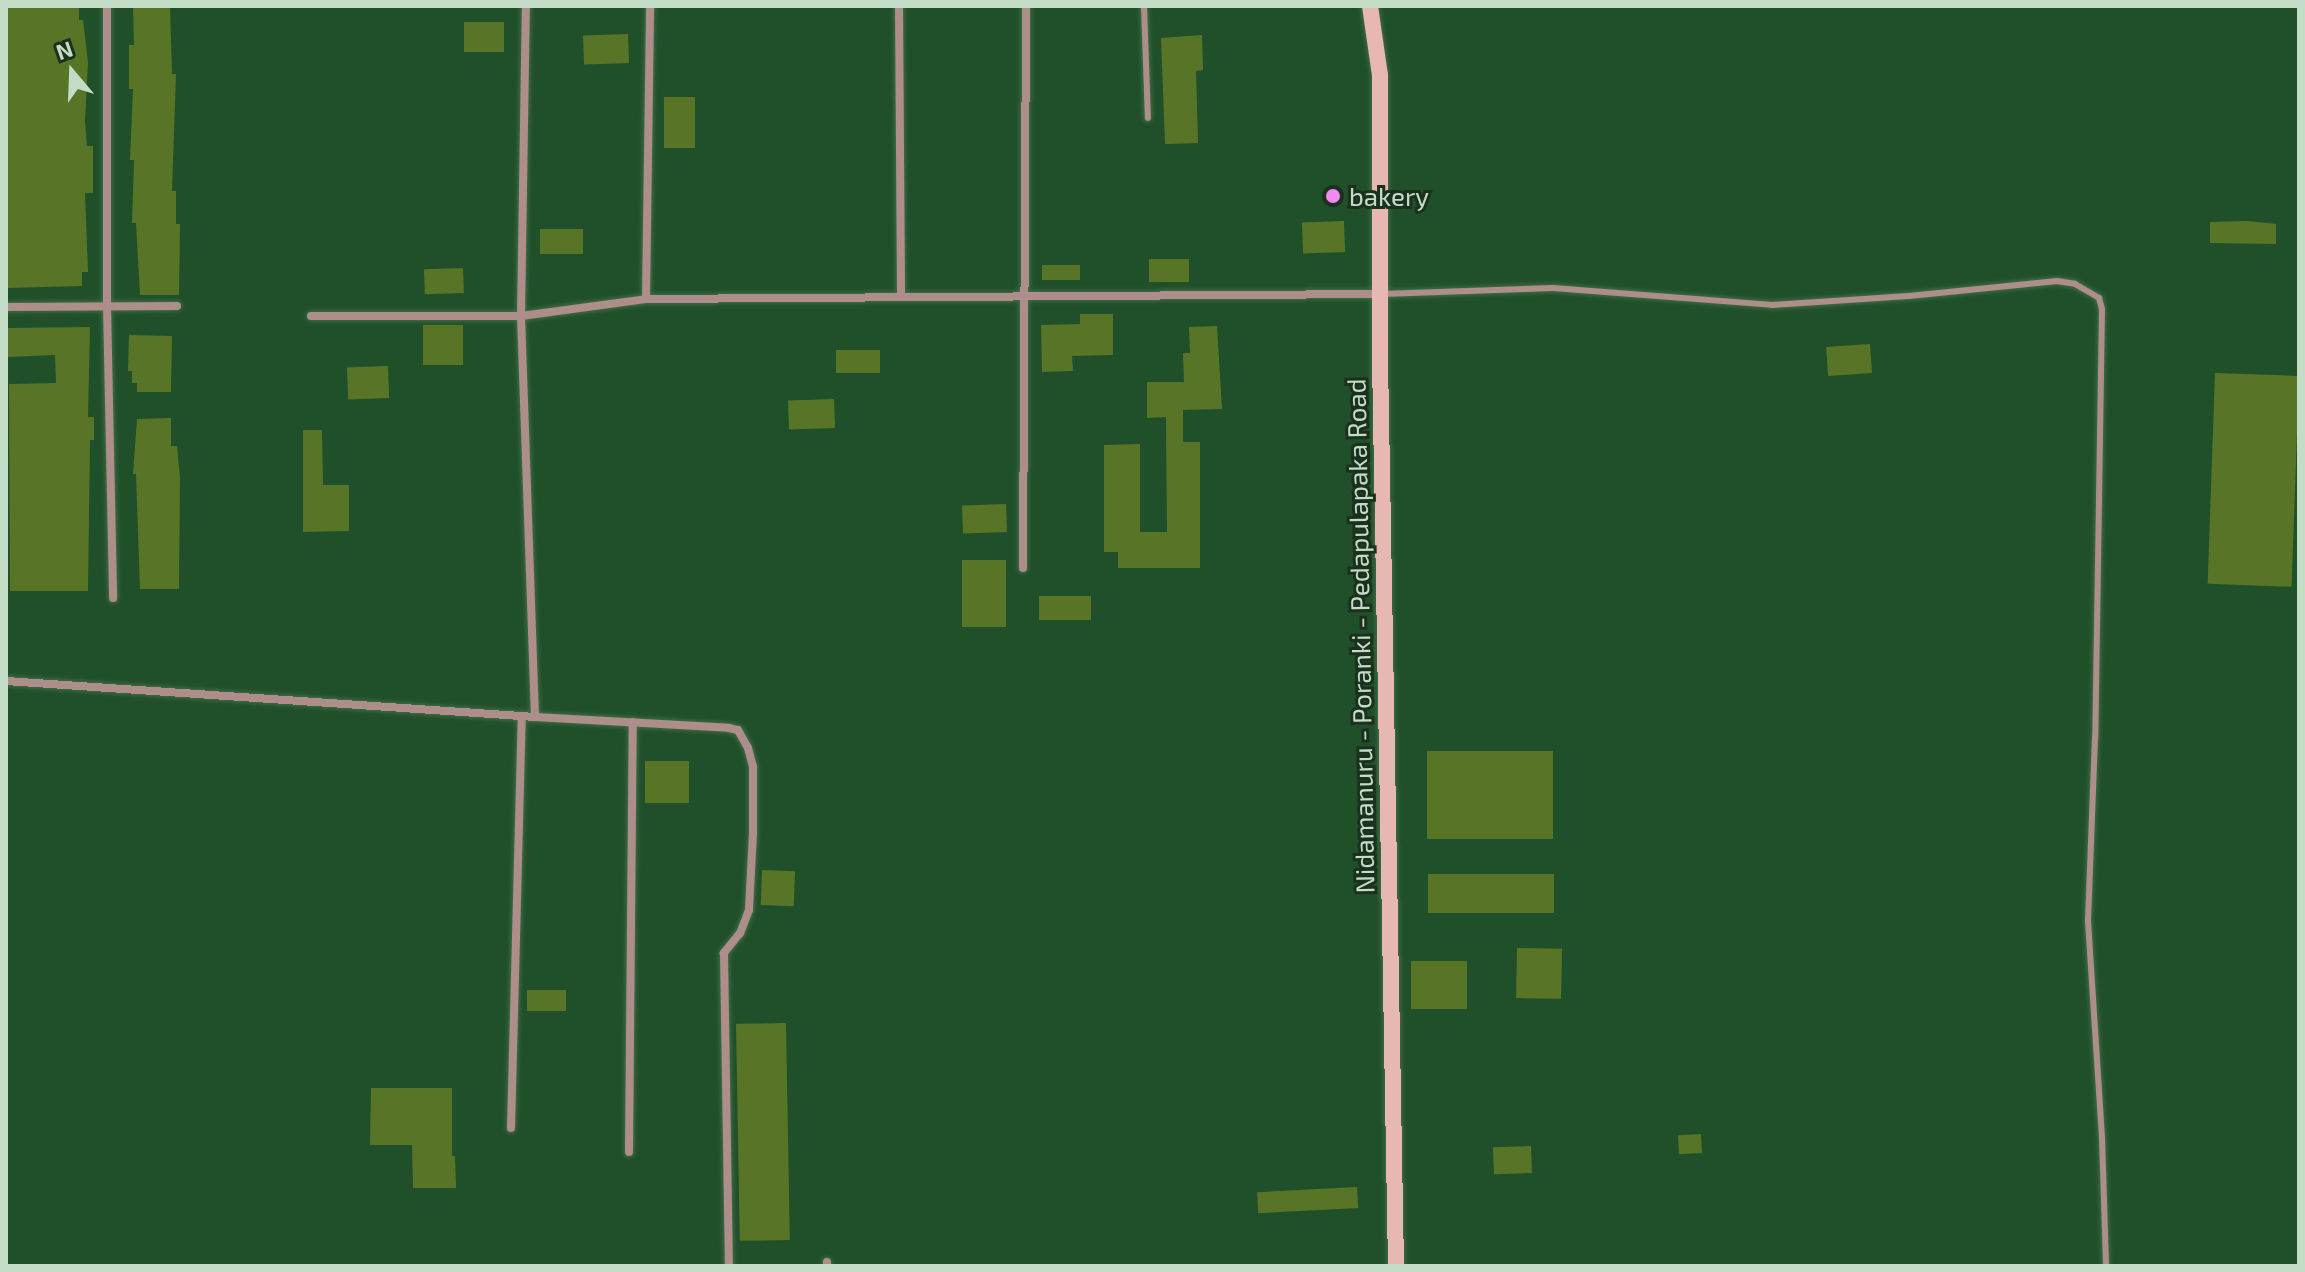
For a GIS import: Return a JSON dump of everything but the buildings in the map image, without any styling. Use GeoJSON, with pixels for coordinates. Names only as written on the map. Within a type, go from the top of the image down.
{"type":"FeatureCollection","features":[{"type":"Feature","properties":{"kind":"main road","name":"Nidamanuru - Poranki - Pedapulapaka Road"},"geometry":{"type":"LineString","coordinates":[[1370,6],[1380,75],[1379,294],[1396,1266]]}},
{"type":"Feature","properties":{"kind":"street"},"geometry":{"type":"LineString","coordinates":[[107,6],[107,306],[113,598]]}},
{"type":"Feature","properties":{"kind":"street"},"geometry":{"type":"LineString","coordinates":[[526,6],[521,316],[535,717]]}},
{"type":"Feature","properties":{"kind":"street"},"geometry":{"type":"LineString","coordinates":[[646,299],[650,6]]}},
{"type":"Feature","properties":{"kind":"street"},"geometry":{"type":"LineString","coordinates":[[899,6],[901,296]]}},
{"type":"Feature","properties":{"kind":"street"},"geometry":{"type":"LineString","coordinates":[[1023,568],[1026,6]]}},
{"type":"Feature","properties":{"kind":"street"},"geometry":{"type":"LineString","coordinates":[[311,316],[521,316],[646,299],[1379,294]]}},
{"type":"Feature","properties":{"kind":"street"},"geometry":{"type":"LineString","coordinates":[[6,307],[177,306]]}},
{"type":"Feature","properties":{"kind":"street"},"geometry":{"type":"LineString","coordinates":[[6,681],[738,730],[748,748],[753,767],[749,910],[740,933],[724,953],[729,1266]]}},
{"type":"Feature","properties":{"kind":"street"},"geometry":{"type":"LineString","coordinates":[[511,1128],[522,717]]}},
{"type":"Feature","properties":{"kind":"street"},"geometry":{"type":"LineString","coordinates":[[629,1152],[633,722]]}},
{"type":"Feature","properties":{"kind":"lane"},"geometry":{"type":"LineString","coordinates":[[1144,6],[1148,118]]}},
{"type":"Feature","properties":{"kind":"lane"},"geometry":{"type":"LineString","coordinates":[[1379,294],[1553,288],[1772,305],[1909,296],[2057,281],[2075,284],[2099,298],[2102,309],[2095,738],[2088,921],[2102,1137],[2106,1266]]}},
{"type":"Feature","properties":{"kind":"place","name":"bakery"},"geometry":{"type":"Point","coordinates":[1333,196]}}]}
